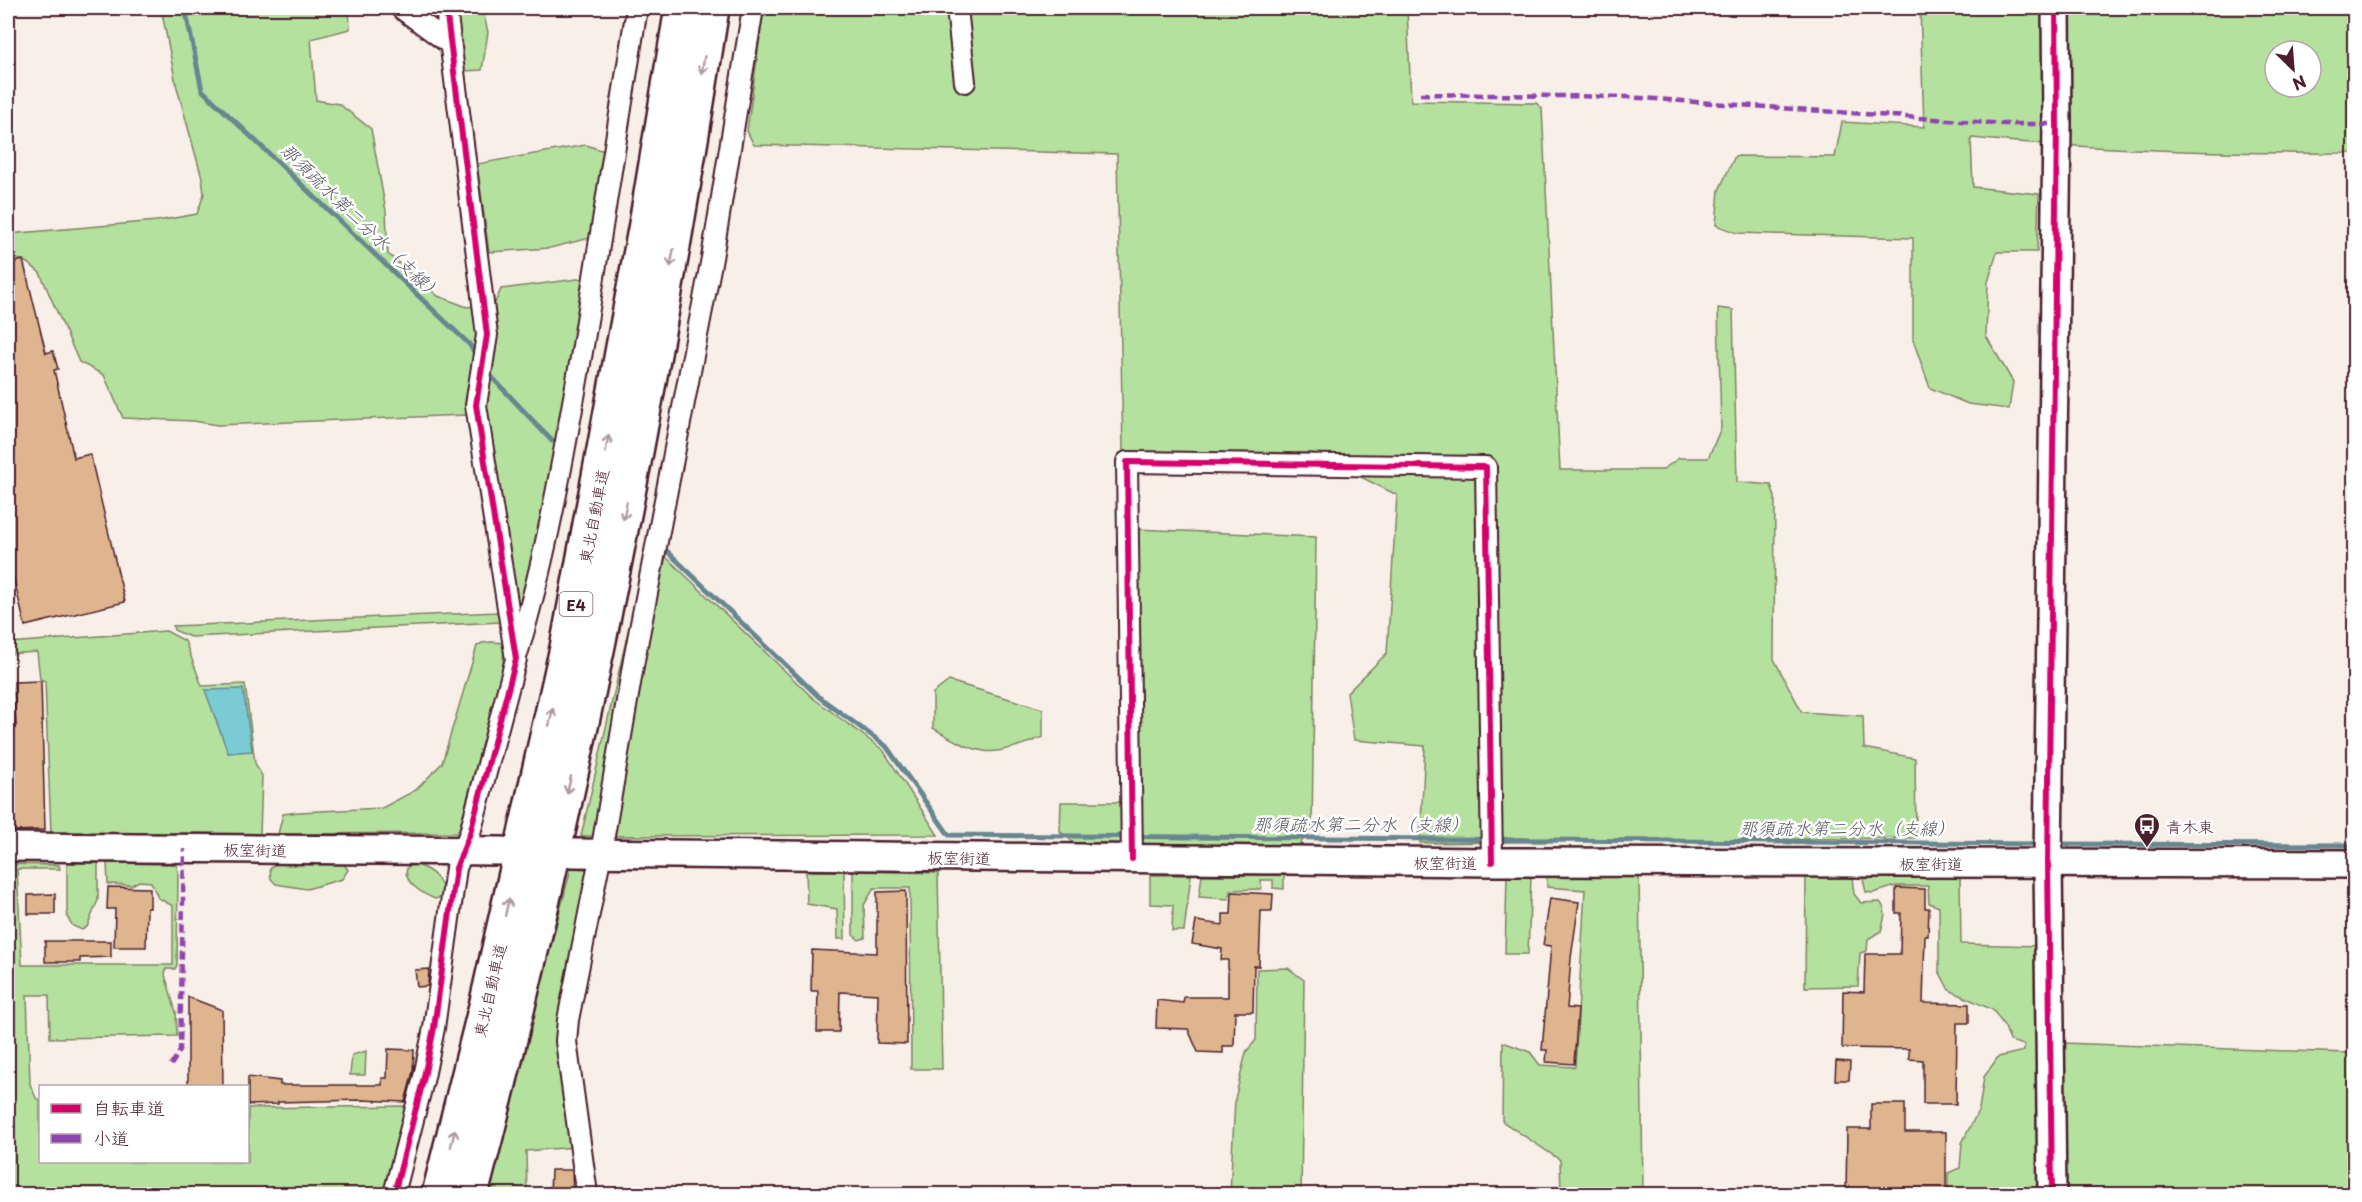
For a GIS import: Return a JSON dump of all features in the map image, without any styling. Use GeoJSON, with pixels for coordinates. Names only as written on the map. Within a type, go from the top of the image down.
{"type":"FeatureCollection","features":[{"type":"Feature","properties":{"kind":"highway","name":"東北自動車道"},"geometry":{"type":"LineString","coordinates":[[439,1194],[487,1002],[567,648],[615,398],[682,8]]}},
{"type":"Feature","properties":{"kind":"highway","name":"東北自動車道"},"geometry":{"type":"LineString","coordinates":[[471,1194],[519,1003],[598,653],[677,229],[712,8]]}},
{"type":"Feature","properties":{"kind":"main road"},"geometry":{"type":"LineString","coordinates":[[2052,1194],[2048,863],[2057,124],[2056,8]]}},
{"type":"Feature","properties":{"kind":"main road","name":"板室街道"},"geometry":{"type":"LineString","coordinates":[[8,847],[502,851]]}},
{"type":"Feature","properties":{"kind":"main road","name":"板室街道"},"geometry":{"type":"LineString","coordinates":[[572,853],[1491,862],[2355,864]]}},
{"type":"Feature","properties":{"kind":"street"},"geometry":{"type":"LineString","coordinates":[[401,8],[450,44]]}},
{"type":"Feature","properties":{"kind":"street"},"geometry":{"type":"LineString","coordinates":[[446,8],[487,335],[476,405],[516,659]]}},
{"type":"Feature","properties":{"kind":"street"},"geometry":{"type":"LineString","coordinates":[[394,1194],[428,1057],[456,868],[470,833],[537,586],[560,481],[637,8]]}},
{"type":"Feature","properties":{"kind":"street"},"geometry":{"type":"LineString","coordinates":[[587,1194],[566,1041],[568,1020],[601,853],[636,648],[712,258],[753,8]]}},
{"type":"Feature","properties":{"kind":"street"},"geometry":{"type":"LineString","coordinates":[[957,8],[965,82]]}},
{"type":"Feature","properties":{"kind":"street"},"geometry":{"type":"LineString","coordinates":[[1132,859],[1127,462],[1486,467],[1491,862]]}},
{"type":"Feature","properties":{"kind":"green space"},"geometry":{"type":"Polygon","coordinates":[[[161,8],[349,8],[350,29],[311,39],[316,100],[339,104],[371,129],[386,211],[388,254],[438,296],[467,307],[495,303],[501,289],[585,278],[593,283],[524,614],[518,611],[487,428],[466,415],[217,425],[194,421],[123,418],[104,375],[79,362],[40,273],[25,262],[8,258],[8,234],[157,221],[197,214],[204,194],[202,178],[176,84],[161,8]]]}},
{"type":"Feature","properties":{"kind":"green space"},"geometry":{"type":"Polygon","coordinates":[[[436,8],[482,8],[488,32],[482,70],[464,71],[457,59],[453,21],[436,8]]]}},
{"type":"Feature","properties":{"kind":"green space"},"geometry":{"type":"Polygon","coordinates":[[[764,8],[1407,8],[1411,101],[1536,103],[1542,108],[1560,470],[1662,470],[1679,458],[1708,458],[1721,428],[1718,308],[1733,310],[1737,482],[1771,485],[1775,497],[1774,659],[1802,712],[1863,716],[1864,748],[1915,758],[1916,838],[1420,843],[1425,746],[1354,740],[1347,693],[1387,653],[1397,495],[1313,453],[1123,451],[1117,154],[754,145],[747,131],[764,8]]]}},
{"type":"Feature","properties":{"kind":"green space"},"geometry":{"type":"Polygon","coordinates":[[[1920,8],[2354,8],[2354,153],[2162,150],[2067,146],[1971,138],[1973,187],[2039,194],[2037,252],[1997,252],[1988,282],[1986,336],[2013,382],[2009,409],[1968,404],[1930,388],[1913,340],[1913,238],[1737,233],[1716,225],[1719,190],[1735,156],[1835,157],[1842,122],[1924,127],[1920,8]]]}},
{"type":"Feature","properties":{"kind":"green space"},"geometry":{"type":"Polygon","coordinates":[[[586,145],[604,151],[609,158],[598,236],[550,248],[489,252],[477,164],[586,145]]]}},
{"type":"Feature","properties":{"kind":"green space"},"geometry":{"type":"Polygon","coordinates":[[[1135,529],[1316,537],[1312,829],[1298,846],[1074,843],[1060,831],[1061,802],[1138,802],[1135,529]]]}},
{"type":"Feature","properties":{"kind":"green space"},"geometry":{"type":"Polygon","coordinates":[[[648,545],[660,551],[813,698],[883,750],[938,835],[581,836],[648,545]]]}},
{"type":"Feature","properties":{"kind":"green space"},"geometry":{"type":"Polygon","coordinates":[[[499,612],[501,622],[190,637],[174,630],[173,626],[499,612]]]}},
{"type":"Feature","properties":{"kind":"green space"},"geometry":{"type":"Polygon","coordinates":[[[166,631],[185,641],[202,686],[245,684],[255,763],[262,776],[260,834],[51,832],[45,681],[40,679],[37,652],[8,654],[8,643],[166,631]]]}},
{"type":"Feature","properties":{"kind":"green space"},"geometry":{"type":"Polygon","coordinates":[[[492,642],[504,643],[503,666],[458,833],[278,834],[283,814],[382,808],[416,790],[442,763],[477,646],[492,642]]]}},
{"type":"Feature","properties":{"kind":"green space"},"geometry":{"type":"Polygon","coordinates":[[[949,681],[1043,709],[1043,737],[990,752],[957,742],[933,728],[933,693],[949,681]]]}},
{"type":"Feature","properties":{"kind":"green space"},"geometry":{"type":"Polygon","coordinates":[[[67,863],[98,863],[98,900],[87,927],[82,930],[73,926],[67,917],[67,863]]]}},
{"type":"Feature","properties":{"kind":"green space"},"geometry":{"type":"Polygon","coordinates":[[[107,863],[176,864],[178,872],[177,965],[175,969],[166,969],[165,975],[176,1012],[177,1036],[50,1038],[49,995],[27,995],[30,1084],[36,1098],[39,1100],[39,1163],[249,1163],[249,1108],[410,1106],[391,1194],[8,1194],[8,982],[12,982],[8,864],[59,865],[60,869],[17,869],[22,965],[173,965],[173,906],[158,898],[151,882],[139,881],[132,885],[108,884],[107,863]]]}},
{"type":"Feature","properties":{"kind":"green space"},"geometry":{"type":"Polygon","coordinates":[[[275,864],[344,864],[348,870],[342,879],[307,889],[276,884],[271,879],[270,869],[275,864]]]}},
{"type":"Feature","properties":{"kind":"green space"},"geometry":{"type":"Polygon","coordinates":[[[418,865],[436,876],[446,896],[435,899],[410,882],[406,872],[408,866],[418,865]]]}},
{"type":"Feature","properties":{"kind":"green space"},"geometry":{"type":"Polygon","coordinates":[[[571,868],[587,869],[590,876],[562,1018],[575,1147],[526,1151],[527,1194],[487,1194],[571,868]]]}},
{"type":"Feature","properties":{"kind":"green space"},"geometry":{"type":"Polygon","coordinates":[[[806,871],[844,871],[845,939],[838,939],[837,909],[807,904],[806,871]]]}},
{"type":"Feature","properties":{"kind":"green space"},"geometry":{"type":"Polygon","coordinates":[[[853,871],[938,873],[942,1069],[911,1069],[910,888],[874,888],[864,905],[865,938],[859,940],[853,935],[853,871]]]}},
{"type":"Feature","properties":{"kind":"green space"},"geometry":{"type":"Polygon","coordinates":[[[1639,874],[1643,1194],[1561,1194],[1560,1160],[1502,1121],[1503,1042],[1530,1052],[1540,1065],[1575,1067],[1585,890],[1547,887],[1547,875],[1639,874]]]}},
{"type":"Feature","properties":{"kind":"green space"},"geometry":{"type":"Polygon","coordinates":[[[1150,875],[1191,875],[1184,931],[1172,931],[1173,905],[1150,904],[1150,875]]]}},
{"type":"Feature","properties":{"kind":"green space"},"geometry":{"type":"Polygon","coordinates":[[[1202,875],[1284,875],[1284,889],[1273,888],[1273,880],[1261,880],[1261,889],[1230,890],[1229,899],[1199,897],[1202,875]]]}},
{"type":"Feature","properties":{"kind":"green space"},"geometry":{"type":"Polygon","coordinates":[[[1507,875],[1531,876],[1528,954],[1505,954],[1507,875]]]}},
{"type":"Feature","properties":{"kind":"green space"},"geometry":{"type":"Polygon","coordinates":[[[1862,875],[1960,876],[1961,944],[2043,946],[2043,1194],[1948,1194],[1948,1173],[1960,1168],[1962,1143],[1979,1109],[1984,1077],[1998,1057],[2024,1051],[2024,1045],[2010,1041],[2005,1027],[1993,1010],[1949,990],[1939,971],[1939,907],[1929,903],[1928,886],[1896,886],[1873,893],[1866,892],[1862,875]]]}},
{"type":"Feature","properties":{"kind":"green space"},"geometry":{"type":"Polygon","coordinates":[[[1806,876],[1852,877],[1854,894],[1861,903],[1880,902],[1884,909],[1885,916],[1881,931],[1868,939],[1867,951],[1860,953],[1858,986],[1805,987],[1806,876]]]}},
{"type":"Feature","properties":{"kind":"green space"},"geometry":{"type":"Polygon","coordinates":[[[1288,968],[1304,980],[1301,1194],[1230,1194],[1235,1099],[1246,1052],[1256,1040],[1257,969],[1288,968]]]}},
{"type":"Feature","properties":{"kind":"green space"},"geometry":{"type":"Polygon","coordinates":[[[2061,1043],[2348,1053],[2354,1059],[2354,1194],[2062,1194],[2061,1043]]]}},
{"type":"Feature","properties":{"kind":"green space"},"geometry":{"type":"Polygon","coordinates":[[[366,1051],[365,1075],[350,1075],[352,1055],[366,1051]]]}},
{"type":"Feature","properties":{"kind":"water"},"geometry":{"type":"Polygon","coordinates":[[[243,689],[252,751],[228,753],[205,690],[243,689]]]}},
{"type":"Feature","properties":{"kind":"building"},"geometry":{"type":"Polygon","coordinates":[[[23,260],[46,353],[53,351],[58,369],[54,370],[74,458],[90,454],[125,602],[25,626],[8,554],[8,264],[23,260]]]}},
{"type":"Feature","properties":{"kind":"building"},"geometry":{"type":"Polygon","coordinates":[[[41,681],[45,830],[13,831],[12,820],[8,820],[8,711],[16,726],[14,682],[41,681]]]}},
{"type":"Feature","properties":{"kind":"building"},"geometry":{"type":"Polygon","coordinates":[[[108,887],[150,888],[146,947],[114,947],[115,909],[107,909],[108,887]]]}},
{"type":"Feature","properties":{"kind":"building"},"geometry":{"type":"Polygon","coordinates":[[[1896,888],[1925,889],[1925,908],[1929,908],[1928,936],[1925,936],[1923,1003],[1969,1004],[1969,1023],[1957,1023],[1956,1104],[1923,1104],[1923,1060],[1909,1059],[1909,1049],[1842,1048],[1843,991],[1864,992],[1865,954],[1900,954],[1901,913],[1896,913],[1896,888]]]}},
{"type":"Feature","properties":{"kind":"building"},"geometry":{"type":"Polygon","coordinates":[[[906,891],[907,1044],[877,1043],[878,994],[840,992],[839,1032],[817,1032],[818,991],[811,991],[812,950],[877,953],[877,892],[906,891]]]}},
{"type":"Feature","properties":{"kind":"building"},"geometry":{"type":"Polygon","coordinates":[[[1232,892],[1273,894],[1272,911],[1261,911],[1259,966],[1254,966],[1253,1012],[1235,1012],[1234,1046],[1223,1046],[1223,1053],[1198,1052],[1188,1029],[1156,1028],[1157,1000],[1183,1003],[1184,997],[1228,997],[1228,960],[1221,960],[1222,949],[1192,944],[1196,921],[1223,925],[1223,914],[1231,914],[1232,892]]]}},
{"type":"Feature","properties":{"kind":"building"},"geometry":{"type":"Polygon","coordinates":[[[55,894],[55,914],[28,914],[28,895],[55,894]]]}},
{"type":"Feature","properties":{"kind":"building"},"geometry":{"type":"Polygon","coordinates":[[[1550,898],[1579,902],[1567,1008],[1578,1009],[1574,1064],[1546,1062],[1547,1050],[1542,1050],[1551,946],[1543,945],[1550,898]]]}},
{"type":"Feature","properties":{"kind":"building"},"geometry":{"type":"Polygon","coordinates":[[[45,941],[111,941],[111,957],[80,958],[80,962],[45,962],[45,941]]]}},
{"type":"Feature","properties":{"kind":"building"},"geometry":{"type":"Polygon","coordinates":[[[429,969],[428,986],[417,987],[415,970],[429,969]]]}},
{"type":"Feature","properties":{"kind":"building"},"geometry":{"type":"Polygon","coordinates":[[[188,997],[222,1010],[223,1085],[188,1085],[188,997]]]}},
{"type":"Feature","properties":{"kind":"building"},"geometry":{"type":"Polygon","coordinates":[[[388,1049],[414,1050],[413,1072],[405,1102],[362,1100],[249,1105],[248,1077],[280,1081],[280,1085],[382,1085],[382,1078],[387,1078],[388,1049]]]}},
{"type":"Feature","properties":{"kind":"building"},"geometry":{"type":"Polygon","coordinates":[[[1836,1061],[1850,1062],[1849,1080],[1835,1080],[1836,1061]]]}},
{"type":"Feature","properties":{"kind":"building"},"geometry":{"type":"Polygon","coordinates":[[[1871,1104],[1905,1104],[1905,1132],[1946,1132],[1946,1194],[1846,1194],[1847,1129],[1871,1129],[1871,1104]]]}},
{"type":"Feature","properties":{"kind":"building"},"geometry":{"type":"Polygon","coordinates":[[[551,1170],[572,1170],[573,1194],[550,1194],[551,1170]]]}},
{"type":"Feature","properties":{"kind":"waterway","name":"那須疏水第二分水（支線）"},"geometry":{"type":"LineString","coordinates":[[185,8],[202,90],[469,344],[478,358]]}},
{"type":"Feature","properties":{"kind":"waterway","name":"那須疏水第二分水（支線）"},"geometry":{"type":"LineString","coordinates":[[488,373],[552,441]]}},
{"type":"Feature","properties":{"kind":"waterway","name":"那須疏水第二分水（支線）"},"geometry":{"type":"LineString","coordinates":[[668,552],[819,697],[886,746],[949,835],[2041,844]]}},
{"type":"Feature","properties":{"kind":"waterway","name":"那須疏水第二分水（支線）"},"geometry":{"type":"LineString","coordinates":[[2056,844],[2354,845]]}},
{"type":"Feature","properties":{"kind":"marked path"},"geometry":{"type":"LineString","coordinates":[[1420,94],[1627,97],[2004,124],[2057,124]]}},
{"type":"Feature","properties":{"kind":"marked path"},"geometry":{"type":"LineString","coordinates":[[171,1065],[180,1051],[184,849]]}},
{"type":"Feature","properties":{"kind":"cycle path"},"geometry":{"type":"LineString","coordinates":[[394,1194],[434,1028],[456,868],[470,833],[516,659],[476,405],[487,335],[446,8]]}},
{"type":"Feature","properties":{"kind":"cycle path"},"geometry":{"type":"LineString","coordinates":[[2052,1194],[2048,863],[2057,124],[2056,8]]}},
{"type":"Feature","properties":{"kind":"cycle path"},"geometry":{"type":"LineString","coordinates":[[1132,859],[1127,462],[1486,467],[1492,862]]}},
{"type":"Feature","properties":{"kind":"place","name":"青木東"},"geometry":{"type":"Point","coordinates":[2147,849]}}]}
